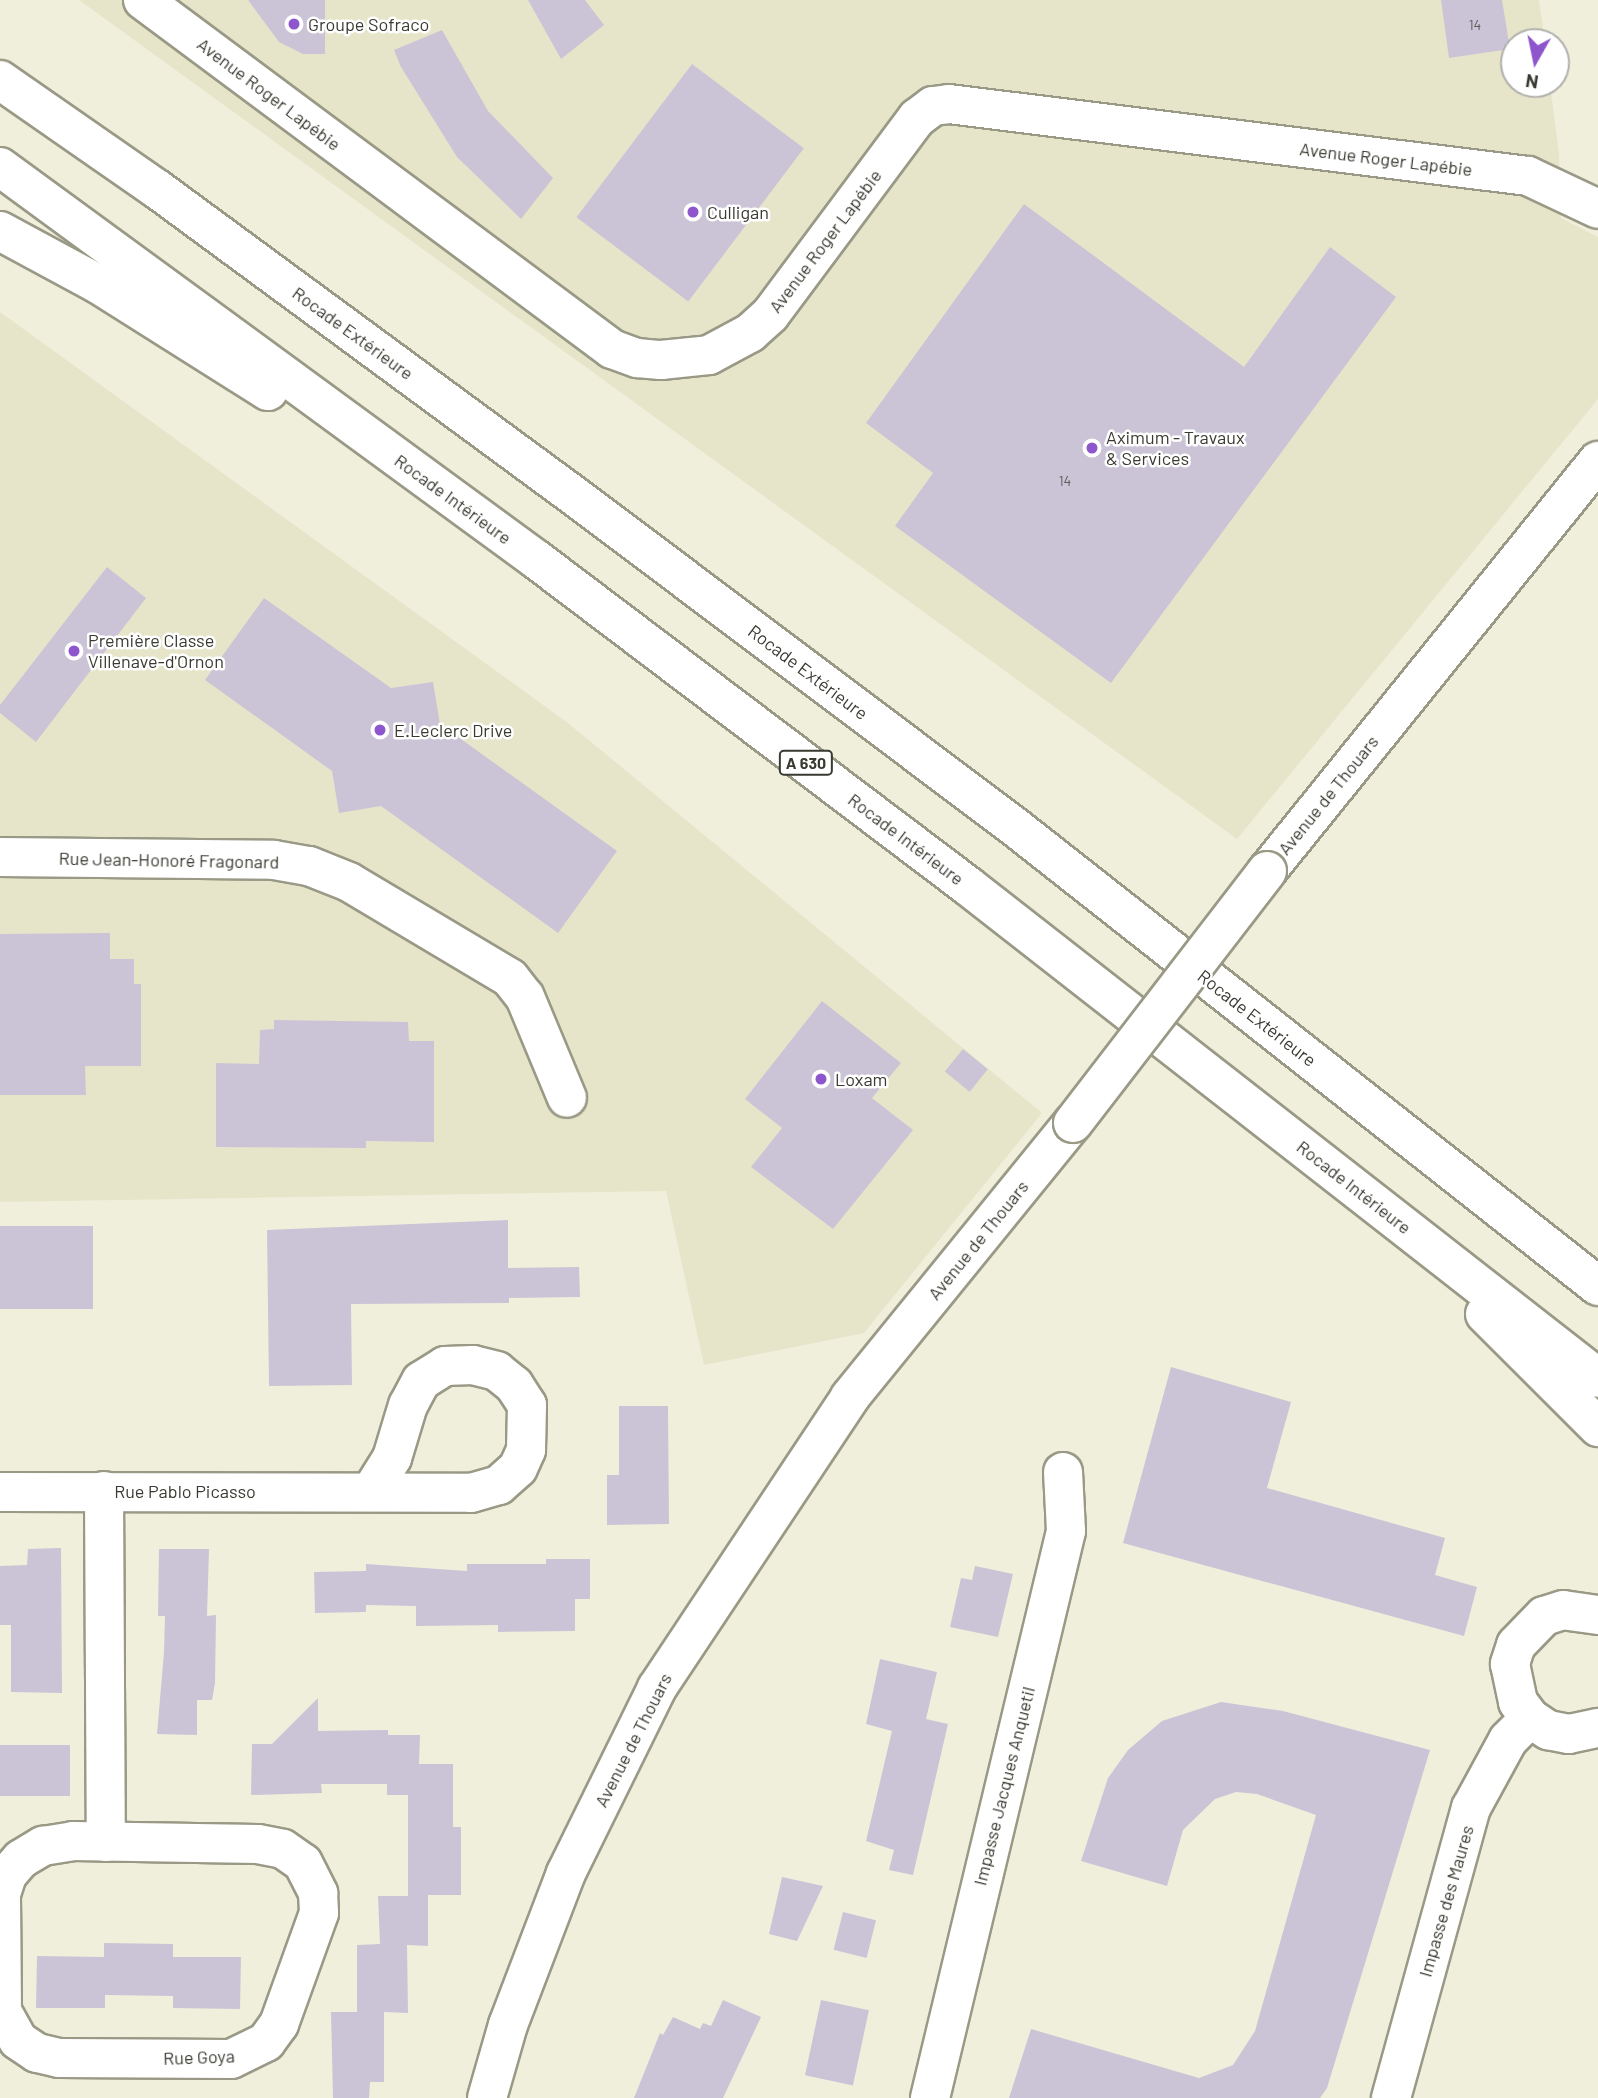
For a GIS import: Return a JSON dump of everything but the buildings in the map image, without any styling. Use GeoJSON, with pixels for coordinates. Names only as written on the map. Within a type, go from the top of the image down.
{"type":"FeatureCollection","features":[{"type":"Feature","properties":{"kind":"main road","name":"Avenue Roger Lapébie"},"geometry":{"type":"LineString","coordinates":[[143,0],[611,349],[637,358],[709,355],[750,333],[770,316],[917,118],[933,106],[949,104],[1528,176],[1598,209]]}},
{"type":"Feature","properties":{"kind":"main road","name":"Rocade Extérieure"},"geometry":{"type":"LineString","coordinates":[[0,80],[157,189],[555,482],[1004,819],[1598,1286]]}},
{"type":"Feature","properties":{"kind":"main road","name":"Rocade Intérieure"},"geometry":{"type":"LineString","coordinates":[[0,167],[537,560],[968,886],[1598,1378]]}},
{"type":"Feature","properties":{"kind":"main road"},"geometry":{"type":"LineString","coordinates":[[0,230],[98,284],[537,560]]}},
{"type":"Feature","properties":{"kind":"main road","name":"Avenue de Thouars"},"geometry":{"type":"LineString","coordinates":[[487,2098],[508,2025],[566,1873],[657,1688],[850,1397],[1073,1123],[1266,871],[1598,461]]}},
{"type":"Feature","properties":{"kind":"main road","name":"Rue Jean-Honoré Fragonard"},"geometry":{"type":"LineString","coordinates":[[0,857],[274,860],[309,866],[349,881],[510,978],[525,997],[567,1098]]}},
{"type":"Feature","properties":{"kind":"main road"},"geometry":{"type":"LineString","coordinates":[[1389,1214],[1598,1427]]}},
{"type":"Feature","properties":{"kind":"main road"},"geometry":{"type":"LineString","coordinates":[[1561,1258],[1598,1267]]}},
{"type":"Feature","properties":{"kind":"main road","name":"Impasse Jacques Anquetil"},"geometry":{"type":"LineString","coordinates":[[930,2098],[1066,1531],[1063,1472]]}},
{"type":"Feature","properties":{"kind":"main road"},"geometry":{"type":"LineString","coordinates":[[104,1491],[106,1842]]}},
{"type":"Feature","properties":{"kind":"main road","name":"Rue Pablo Picasso"},"geometry":{"type":"LineString","coordinates":[[0,1492],[371,1491]]}},
{"type":"Feature","properties":{"kind":"main road"},"geometry":{"type":"LineString","coordinates":[[1598,1615],[1563,1610],[1544,1616],[1516,1644],[1511,1684],[1530,1718],[1548,1730],[1569,1734],[1598,1728]]}},
{"type":"Feature","properties":{"kind":"main road","name":"Impasse des Maures"},"geometry":{"type":"LineString","coordinates":[[1391,2098],[1471,1808],[1508,1740],[1530,1718]]}},
{"type":"Feature","properties":{"kind":"main road","name":"Rue Goya"},"geometry":{"type":"LineString","coordinates":[[106,1842],[258,1844],[283,1849],[303,1863],[318,1893],[317,1921],[279,2024],[266,2042],[231,2059],[59,2058],[37,2053],[18,2040],[2,2011],[1,1894],[7,1875],[21,1859],[43,1846],[106,1842]]}},
{"type":"Feature","properties":{"kind":"shaded area"},"geometry":{"type":"Polygon","coordinates":[[[79,0],[1539,0],[1543,28],[1500,28],[1500,98],[1552,98],[1559,154],[1561,218],[1598,237],[1598,399],[1237,839],[79,0]]]}},
{"type":"Feature","properties":{"kind":"shaded area"},"geometry":{"type":"Polygon","coordinates":[[[0,312],[568,723],[1042,1113],[864,1333],[704,1365],[666,1191],[0,1202],[0,312]]]}},
{"type":"Feature","properties":{"kind":"place","name":"Groupe Sofraco"},"geometry":{"type":"Point","coordinates":[294,24]}},
{"type":"Feature","properties":{"kind":"place","name":"Culligan"},"geometry":{"type":"Point","coordinates":[693,212]}},
{"type":"Feature","properties":{"kind":"place","name":"Aximum - Travaux & Services"},"geometry":{"type":"Point","coordinates":[1092,448]}},
{"type":"Feature","properties":{"kind":"place","name":"Première Classe Villenave-d'Ornon"},"geometry":{"type":"Point","coordinates":[74,651]}},
{"type":"Feature","properties":{"kind":"place","name":"E.Leclerc Drive"},"geometry":{"type":"Point","coordinates":[380,730]}},
{"type":"Feature","properties":{"kind":"place","name":"Loxam"},"geometry":{"type":"Point","coordinates":[821,1079]}}]}
